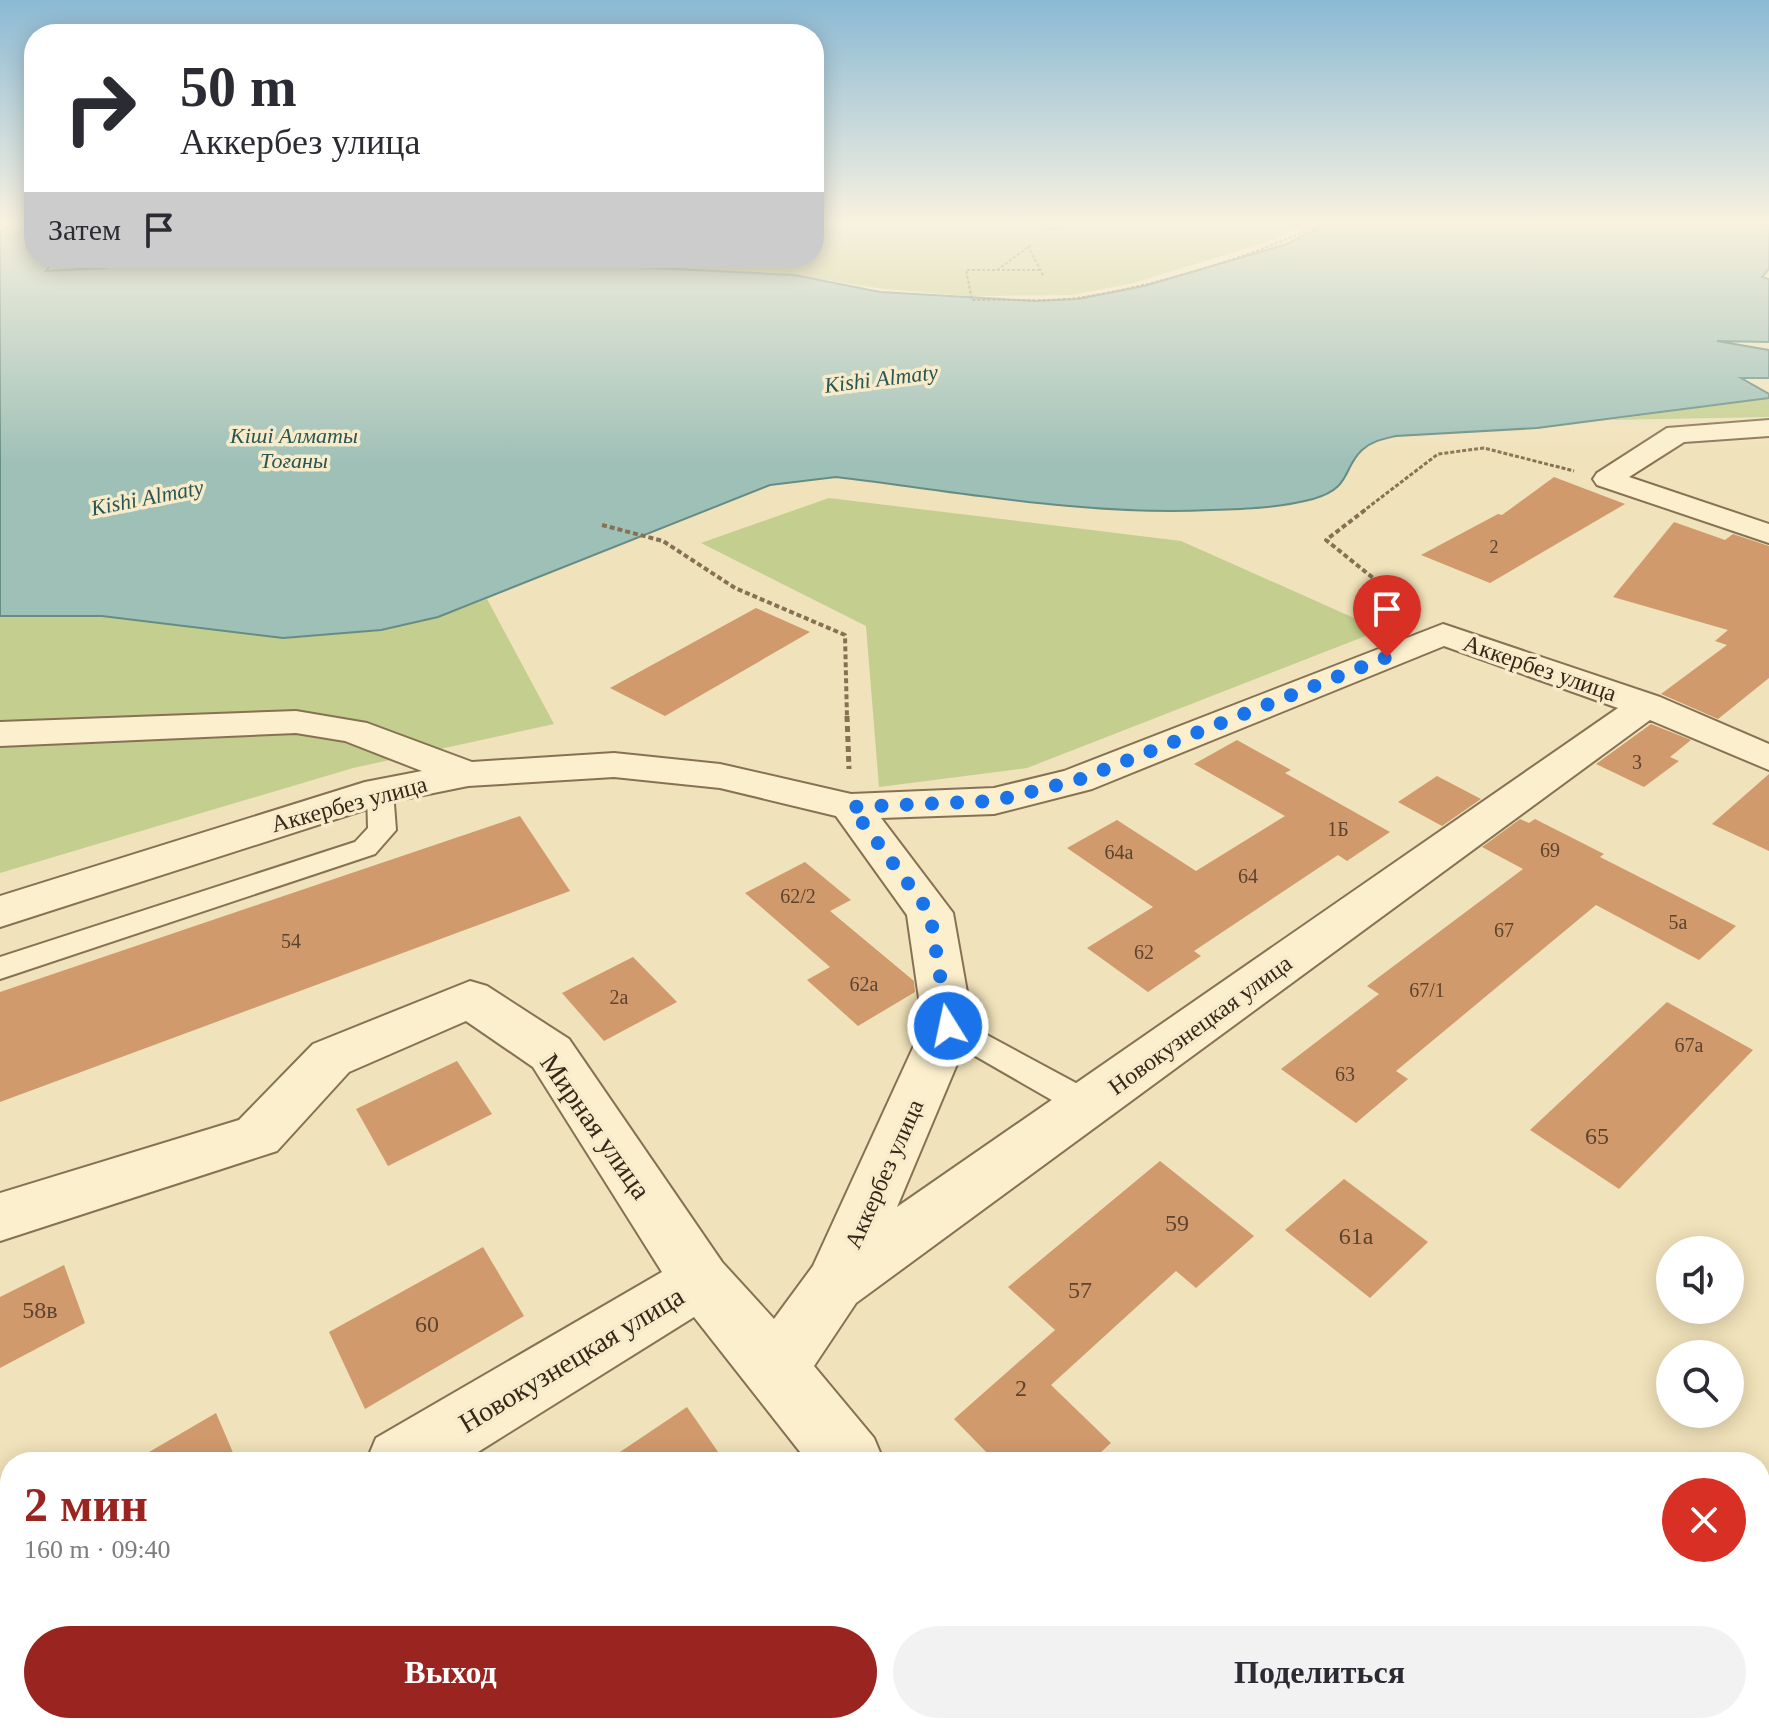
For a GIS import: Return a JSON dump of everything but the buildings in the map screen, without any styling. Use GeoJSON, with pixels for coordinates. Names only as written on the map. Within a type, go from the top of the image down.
{"type":"FeatureCollection","features":[{"type":"Feature","properties":{"kind":"street"},"geometry":{"type":"LineString","coordinates":[[1607,479],[1677,434],[1769,428]]}},
{"type":"Feature","properties":{"kind":"street"},"geometry":{"type":"LineString","coordinates":[[1607,479],[1769,534]]}},
{"type":"Feature","properties":{"kind":"street","name":"Аккербез улица"},"geometry":{"type":"LineString","coordinates":[[0,912],[380,791],[468,774],[614,765],[720,776],[851,807],[994,801],[1078,780],[1443,634],[1647,705],[1769,758]]}},
{"type":"Feature","properties":{"kind":"street","name":"Новокузнецкая улица"},"geometry":{"type":"LineString","coordinates":[[776,1368],[835,1284],[1647,705]]}},
{"type":"Feature","properties":{"kind":"street"},"geometry":{"type":"LineString","coordinates":[[0,734],[296,722],[353,731],[468,774]]}},
{"type":"Feature","properties":{"kind":"street"},"geometry":{"type":"LineString","coordinates":[[851,807],[930,913],[948,1026]]}},
{"type":"Feature","properties":{"kind":"street","name":"Мирная улица"},"geometry":{"type":"LineString","coordinates":[[0,1217],[258,1136],[331,1058],[470,999],[551,1053],[701,1281],[776,1368],[842,1452]]}},
{"type":"Feature","properties":{"kind":"street","name":"Аккербез улица"},"geometry":{"type":"LineString","coordinates":[[835,1284],[948,1026]]}},
{"type":"Feature","properties":{"kind":"street","name":"Новокузнецкая улица"},"geometry":{"type":"LineString","coordinates":[[417,1452],[701,1281]]}},
{"type":"Feature","properties":{"kind":"lane"},"geometry":{"type":"LineString","coordinates":[[0,968],[365,848],[382,830],[380,791]]}},
{"type":"Feature","properties":{"kind":"lane"},"geometry":{"type":"LineString","coordinates":[[948,1026],[1088,1105]]}},
{"type":"Feature","properties":{"kind":"path"},"geometry":{"type":"LineString","coordinates":[[1443,634],[1326,540],[1438,454],[1484,448],[1607,479]]}},
{"type":"Feature","properties":{"kind":"path"},"geometry":{"type":"LineString","coordinates":[[602,525],[663,541],[735,588],[845,635],[851,807]]}},
{"type":"Feature","properties":{"kind":"green space"},"geometry":{"type":"Polygon","coordinates":[[[1769,398],[1769,417],[1610,420],[1769,398]]]}},
{"type":"Feature","properties":{"kind":"green space"},"geometry":{"type":"Polygon","coordinates":[[[829,498],[1181,541],[1381,630],[1027,768],[879,787],[866,626],[701,543],[829,498]]]}},
{"type":"Feature","properties":{"kind":"green space"},"geometry":{"type":"Polygon","coordinates":[[[487,599],[554,724],[353,768],[0,873],[0,616],[102,616],[283,638],[381,630],[438,617],[487,599]]]}},
{"type":"Feature","properties":{"kind":"water","name":"Кіші Алматы Тоғаны"},"geometry":{"type":"Polygon","coordinates":[[[0,303],[1769,303],[1769,342],[1717,341],[1769,350],[1769,378],[1741,378],[1769,394],[1769,398],[1537,428],[1396,436],[1374,442],[1362,450],[1334,489],[1300,502],[1224,510],[1116,509],[976,496],[836,477],[770,485],[438,617],[381,630],[283,638],[102,616],[0,616],[0,303]]]}},
{"type":"Feature","properties":{"kind":"route"},"geometry":{"type":"LineString","coordinates":[[948,1026],[930,913],[851,807],[994,801],[1078,780],[1387,657]]}},
{"type":"Feature","properties":{"kind":"water label","name":"Kіshі Almaty"},"geometry":{"type":"Point","coordinates":[881,378]}},
{"type":"Feature","properties":{"kind":"water label","name":"Kіshі Almaty"},"geometry":{"type":"Point","coordinates":[147,497]}}]}
